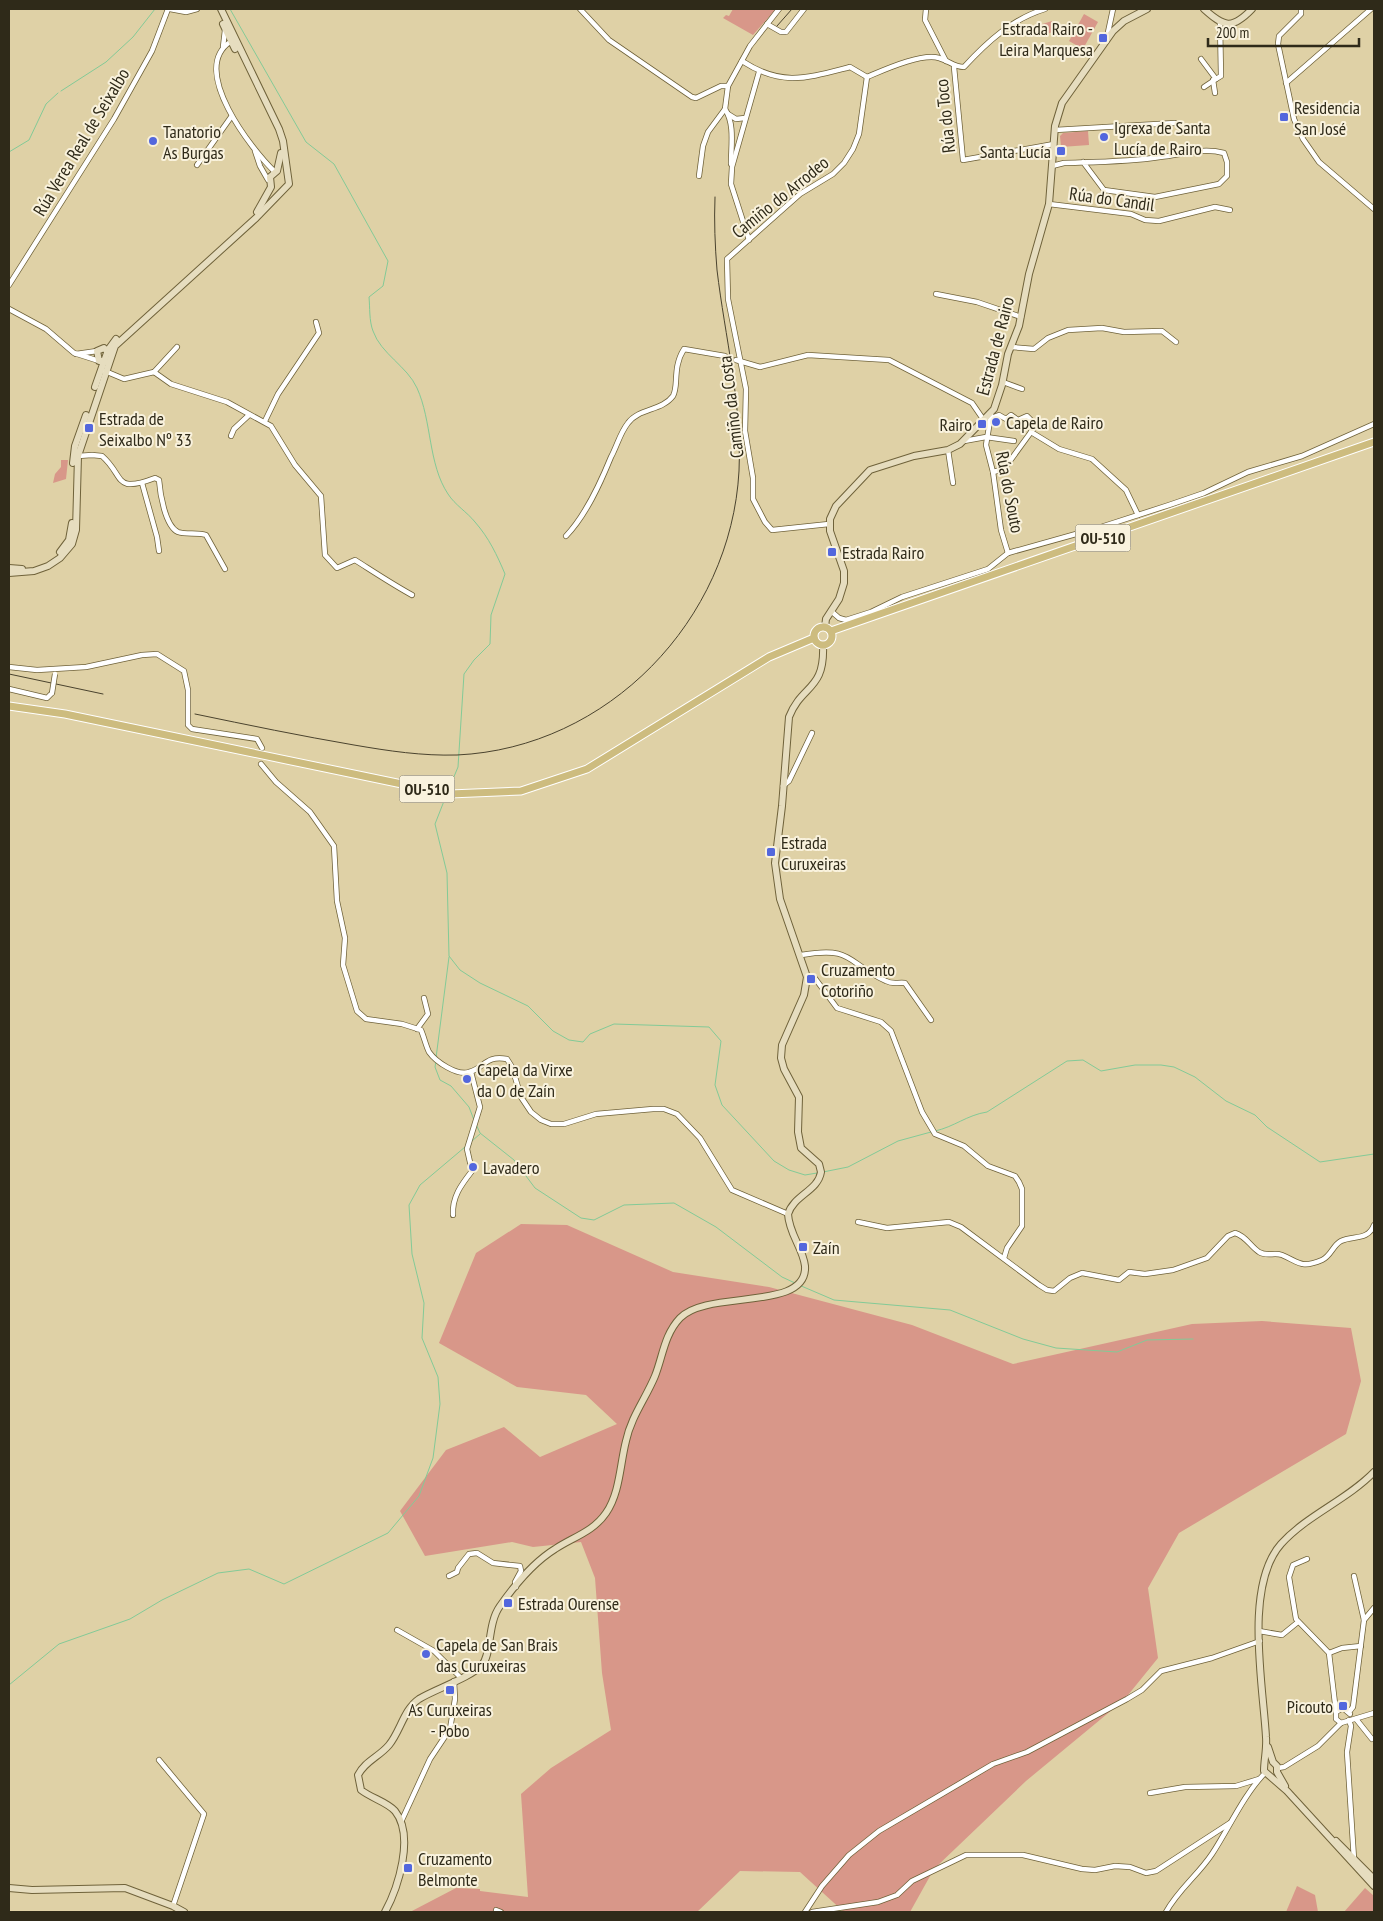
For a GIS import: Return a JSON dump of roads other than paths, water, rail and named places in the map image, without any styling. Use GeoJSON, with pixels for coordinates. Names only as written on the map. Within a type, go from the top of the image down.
{"type":"FeatureCollection","features":[{"type":"Feature","properties":{"kind":"main road","name":"OU-510"},"geometry":{"type":"LineString","coordinates":[[9,706],[65,714],[450,794],[521,791],[587,769],[769,658],[814,638],[818,628],[828,629],[1374,442]]}},
{"type":"Feature","properties":{"kind":"main road"},"geometry":{"type":"LineString","coordinates":[[814,638],[823,645],[832,640],[828,629]]}},
{"type":"Feature","properties":{"kind":"street"},"geometry":{"type":"LineString","coordinates":[[169,9],[186,12],[197,9]]}},
{"type":"Feature","properties":{"kind":"street","name":"Rúa Verea Real de Seixalbo"},"geometry":{"type":"LineString","coordinates":[[9,285],[116,114],[152,51],[169,9]]}},
{"type":"Feature","properties":{"kind":"street"},"geometry":{"type":"LineString","coordinates":[[78,455],[104,365],[104,351],[251,218],[261,206],[276,172],[281,156],[277,133],[231,42],[219,9]]}},
{"type":"Feature","properties":{"kind":"street"},"geometry":{"type":"LineString","coordinates":[[9,568],[31,569],[45,564],[58,554],[69,540],[73,518],[73,456],[104,365],[115,346],[256,218],[290,180],[286,173],[283,141],[279,128],[219,9]]}},
{"type":"Feature","properties":{"kind":"street"},"geometry":{"type":"LineString","coordinates":[[580,9],[609,40],[692,97],[696,98],[721,86],[728,86]]}},
{"type":"Feature","properties":{"kind":"street"},"geometry":{"type":"LineString","coordinates":[[699,176],[703,146],[708,132],[725,109],[728,86],[750,46],[779,9]]}},
{"type":"Feature","properties":{"kind":"street"},"geometry":{"type":"LineString","coordinates":[[768,24],[781,32],[786,32],[804,9]]}},
{"type":"Feature","properties":{"kind":"street"},"geometry":{"type":"LineString","coordinates":[[926,9],[925,20],[946,62]]}},
{"type":"Feature","properties":{"kind":"street"},"geometry":{"type":"LineString","coordinates":[[742,60],[759,72],[793,80],[850,67],[867,78],[891,67],[929,57],[946,62],[954,67],[964,67],[993,37],[1014,23],[1045,9]]}},
{"type":"Feature","properties":{"kind":"street"},"geometry":{"type":"LineString","coordinates":[[1106,40],[1113,9]]}},
{"type":"Feature","properties":{"kind":"street","name":"Estrada de Rairo"},"geometry":{"type":"LineString","coordinates":[[830,524],[836,506],[870,470],[914,456],[948,450],[963,441],[983,419],[991,414],[1003,382],[1011,347],[1021,317],[1029,274],[1049,204],[1055,130],[1062,103],[1093,62],[1106,40],[1124,21],[1147,9]]}},
{"type":"Feature","properties":{"kind":"street"},"geometry":{"type":"LineString","coordinates":[[1204,9],[1220,23],[1235,23],[1252,9]]}},
{"type":"Feature","properties":{"kind":"street"},"geometry":{"type":"LineString","coordinates":[[1301,9],[1301,14],[1279,36],[1278,44],[1297,128],[1318,162],[1374,209]]}},
{"type":"Feature","properties":{"kind":"street"},"geometry":{"type":"LineString","coordinates":[[1286,83],[1372,9]]}},
{"type":"Feature","properties":{"kind":"street"},"geometry":{"type":"LineString","coordinates":[[1204,87],[1221,76],[1220,23]]}},
{"type":"Feature","properties":{"kind":"street"},"geometry":{"type":"LineString","coordinates":[[225,28],[223,48],[218,62],[218,76],[224,102],[231,117],[254,147],[276,172],[286,173]]}},
{"type":"Feature","properties":{"kind":"street"},"geometry":{"type":"LineString","coordinates":[[231,42],[235,44],[244,58]]}},
{"type":"Feature","properties":{"kind":"street"},"geometry":{"type":"LineString","coordinates":[[223,48],[231,42]]}},
{"type":"Feature","properties":{"kind":"street"},"geometry":{"type":"LineString","coordinates":[[1201,58],[1215,79],[1215,93]]}},
{"type":"Feature","properties":{"kind":"street","name":"Rúa do Toco"},"geometry":{"type":"LineString","coordinates":[[954,67],[963,160],[1054,144]]}},
{"type":"Feature","properties":{"kind":"street"},"geometry":{"type":"LineString","coordinates":[[732,167],[759,72]]}},
{"type":"Feature","properties":{"kind":"street","name":"Camiño do Arrodeo"},"geometry":{"type":"LineString","coordinates":[[728,275],[728,259],[800,194],[833,174],[844,163],[853,149],[859,134],[867,78]]}},
{"type":"Feature","properties":{"kind":"street"},"geometry":{"type":"LineString","coordinates":[[725,109],[728,114],[732,167],[731,184],[749,240]]}},
{"type":"Feature","properties":{"kind":"street"},"geometry":{"type":"LineString","coordinates":[[728,114],[736,119],[745,118]]}},
{"type":"Feature","properties":{"kind":"street"},"geometry":{"type":"LineString","coordinates":[[197,164],[231,117]]}},
{"type":"Feature","properties":{"kind":"street"},"geometry":{"type":"LineString","coordinates":[[1055,130],[1175,123]]}},
{"type":"Feature","properties":{"kind":"street"},"geometry":{"type":"LineString","coordinates":[[254,147],[260,166],[270,183],[280,191]]}},
{"type":"Feature","properties":{"kind":"street"},"geometry":{"type":"LineString","coordinates":[[1052,166],[1083,162],[1160,157],[1191,151],[1214,150],[1224,153],[1227,162],[1227,176],[1219,184],[1155,197],[1104,190],[1083,162]]}},
{"type":"Feature","properties":{"kind":"street","name":"Rúa do Candil"},"geometry":{"type":"LineString","coordinates":[[1049,204],[1131,214],[1145,220],[1159,220],[1215,207],[1230,210]]}},
{"type":"Feature","properties":{"kind":"street","name":"Camiño da Costa"},"geometry":{"type":"LineString","coordinates":[[728,275],[728,299],[742,362],[747,406],[745,431],[754,478],[753,499],[765,522],[772,530],[830,524]]}},
{"type":"Feature","properties":{"kind":"street"},"geometry":{"type":"LineString","coordinates":[[936,294],[977,302],[1021,317]]}},
{"type":"Feature","properties":{"kind":"street"},"geometry":{"type":"LineString","coordinates":[[9,309],[46,329],[76,354],[104,365],[124,379],[154,372],[177,347]]}},
{"type":"Feature","properties":{"kind":"street"},"geometry":{"type":"LineString","coordinates":[[265,421],[278,394],[319,333],[316,322]]}},
{"type":"Feature","properties":{"kind":"street"},"geometry":{"type":"LineString","coordinates":[[1011,347],[1034,349],[1048,338],[1068,330],[1102,328],[1124,332],[1162,331],[1176,342]]}},
{"type":"Feature","properties":{"kind":"street"},"geometry":{"type":"LineString","coordinates":[[76,354],[104,351],[115,346]]}},
{"type":"Feature","properties":{"kind":"street"},"geometry":{"type":"LineString","coordinates":[[566,536],[590,500],[627,424],[637,414],[668,402],[674,394],[675,367],[684,349],[725,356]]}},
{"type":"Feature","properties":{"kind":"street"},"geometry":{"type":"LineString","coordinates":[[104,351],[104,365]]}},
{"type":"Feature","properties":{"kind":"street"},"geometry":{"type":"LineString","coordinates":[[736,360],[760,367],[808,355],[889,360],[972,403],[983,419]]}},
{"type":"Feature","properties":{"kind":"street"},"geometry":{"type":"LineString","coordinates":[[154,372],[171,384],[226,402],[249,415],[265,421],[278,434],[295,465],[322,496],[322,535],[325,556],[330,563],[337,568],[341,568],[355,560],[369,571],[388,580],[412,596]]}},
{"type":"Feature","properties":{"kind":"street"},"geometry":{"type":"LineString","coordinates":[[1003,382],[1022,390]]}},
{"type":"Feature","properties":{"kind":"street"},"geometry":{"type":"LineString","coordinates":[[986,437],[991,414],[999,415],[1006,419],[1011,415],[1018,420],[1027,416],[1036,425],[1004,469],[993,472]]}},
{"type":"Feature","properties":{"kind":"street"},"geometry":{"type":"LineString","coordinates":[[231,436],[234,429],[249,415]]}},
{"type":"Feature","properties":{"kind":"street"},"geometry":{"type":"LineString","coordinates":[[831,610],[839,618],[846,620],[902,597],[988,569],[1008,552],[1138,515],[1204,493],[1248,472],[1302,456],[1374,424]]}},
{"type":"Feature","properties":{"kind":"street"},"geometry":{"type":"LineString","coordinates":[[9,573],[34,571],[48,566],[60,558],[72,544],[76,530],[78,444],[83,430],[82,426]]}},
{"type":"Feature","properties":{"kind":"street"},"geometry":{"type":"LineString","coordinates":[[1032,432],[1059,449],[1092,459],[1126,490],[1138,515]]}},
{"type":"Feature","properties":{"kind":"street"},"geometry":{"type":"LineString","coordinates":[[963,441],[986,437],[1014,441]]}},
{"type":"Feature","properties":{"kind":"street","name":"Rúa do Souto"},"geometry":{"type":"LineString","coordinates":[[986,437],[1001,530],[1008,552]]}},
{"type":"Feature","properties":{"kind":"street"},"geometry":{"type":"LineString","coordinates":[[948,450],[953,483]]}},
{"type":"Feature","properties":{"kind":"street"},"geometry":{"type":"LineString","coordinates":[[78,455],[102,456],[121,481],[129,484],[142,483],[155,478],[159,480],[161,499],[172,525],[178,532],[206,535],[225,569]]}},
{"type":"Feature","properties":{"kind":"street"},"geometry":{"type":"LineString","coordinates":[[142,483],[159,551]]}},
{"type":"Feature","properties":{"kind":"street"},"geometry":{"type":"LineString","coordinates":[[828,629],[826,619],[841,596],[844,579],[830,524]]}},
{"type":"Feature","properties":{"kind":"street"},"geometry":{"type":"LineString","coordinates":[[385,1912],[395,1893],[403,1866],[400,1824],[395,1811],[361,1790],[358,1775],[362,1767],[388,1746],[417,1700],[482,1665],[487,1654],[493,1616],[516,1587],[554,1549],[586,1534],[605,1514],[611,1505],[631,1424],[655,1377],[667,1337],[680,1318],[692,1309],[705,1304],[781,1294],[796,1287],[802,1279],[805,1267],[803,1258],[793,1238],[788,1214],[796,1199],[818,1182],[821,1172],[818,1164],[802,1148],[798,1132],[799,1098],[784,1069],[781,1058],[782,1045],[804,994],[807,977],[776,885],[775,852],[789,717],[792,707],[810,688],[822,671],[823,645]]}},
{"type":"Feature","properties":{"kind":"street"},"geometry":{"type":"LineString","coordinates":[[9,667],[56,672],[142,655],[157,654],[184,672],[188,690],[188,725],[192,729],[257,739],[262,748]]}},
{"type":"Feature","properties":{"kind":"street"},"geometry":{"type":"LineString","coordinates":[[9,689],[47,698],[52,693],[56,672]]}},
{"type":"Feature","properties":{"kind":"street"},"geometry":{"type":"LineString","coordinates":[[783,786],[789,781],[812,733]]}},
{"type":"Feature","properties":{"kind":"street"},"geometry":{"type":"LineString","coordinates":[[261,764],[276,782],[310,812],[334,846],[337,901],[345,938],[343,965],[356,1011],[366,1019],[402,1024],[421,1030],[429,1051],[437,1060],[462,1073],[471,1072],[488,1060],[507,1059],[512,1067],[521,1097],[530,1112],[551,1124],[564,1124],[610,1112],[664,1109],[677,1114],[700,1138],[732,1190],[788,1214]]}},
{"type":"Feature","properties":{"kind":"street"},"geometry":{"type":"LineString","coordinates":[[801,955],[828,952],[842,953],[886,981],[905,983],[931,1020]]}},
{"type":"Feature","properties":{"kind":"street"},"geometry":{"type":"LineString","coordinates":[[807,977],[814,977],[837,1008],[881,1022],[891,1031],[922,1112],[935,1134],[964,1146],[988,1166],[1015,1176],[1022,1189],[1024,1217],[1022,1226],[1007,1248],[1004,1258]]}},
{"type":"Feature","properties":{"kind":"street"},"geometry":{"type":"LineString","coordinates":[[417,1029],[428,1014],[424,998]]}},
{"type":"Feature","properties":{"kind":"street"},"geometry":{"type":"LineString","coordinates":[[453,1215],[452,1202],[472,1171],[467,1149],[480,1107],[471,1072]]}},
{"type":"Feature","properties":{"kind":"street"},"geometry":{"type":"LineString","coordinates":[[858,1222],[887,1228],[949,1222],[961,1227],[993,1253],[1004,1258],[1047,1290],[1058,1289],[1070,1278],[1082,1273],[1119,1280],[1129,1272],[1145,1274],[1173,1270],[1207,1258],[1228,1236],[1235,1233],[1243,1236],[1255,1249],[1264,1255],[1282,1255],[1293,1262],[1306,1264],[1324,1258],[1341,1241],[1355,1239],[1368,1234],[1374,1225]]}},
{"type":"Feature","properties":{"kind":"street"},"geometry":{"type":"LineString","coordinates":[[1265,1766],[1266,1741],[1258,1605],[1262,1582],[1276,1551],[1299,1529],[1363,1483],[1374,1472]]}},
{"type":"Feature","properties":{"kind":"street"},"geometry":{"type":"LineString","coordinates":[[449,1576],[457,1572],[469,1554],[477,1553],[493,1563],[520,1566],[521,1571],[515,1582],[516,1587]]}},
{"type":"Feature","properties":{"kind":"street"},"geometry":{"type":"LineString","coordinates":[[1307,1559],[1293,1565],[1289,1577],[1296,1619],[1329,1653],[1336,1719],[1342,1723]]}},
{"type":"Feature","properties":{"kind":"street"},"geometry":{"type":"LineString","coordinates":[[1354,1576],[1364,1620],[1353,1707],[1349,1712],[1351,1726],[1347,1752],[1354,1859]]}},
{"type":"Feature","properties":{"kind":"street"},"geometry":{"type":"LineString","coordinates":[[1364,1620],[1374,1608]]}},
{"type":"Feature","properties":{"kind":"street"},"geometry":{"type":"LineString","coordinates":[[1259,1631],[1282,1635],[1298,1622]]}},
{"type":"Feature","properties":{"kind":"street"},"geometry":{"type":"LineString","coordinates":[[397,1630],[434,1650],[458,1679],[450,1729],[430,1759],[400,1824]]}},
{"type":"Feature","properties":{"kind":"street"},"geometry":{"type":"LineString","coordinates":[[805,1912],[830,1876],[849,1854],[878,1831],[980,1771],[1027,1752],[1127,1699],[1142,1690],[1161,1671],[1212,1658],[1260,1640]]}},
{"type":"Feature","properties":{"kind":"street"},"geometry":{"type":"LineString","coordinates":[[1329,1653],[1342,1648],[1361,1646]]}},
{"type":"Feature","properties":{"kind":"street"},"geometry":{"type":"LineString","coordinates":[[1336,1712],[1343,1708],[1349,1712]]}},
{"type":"Feature","properties":{"kind":"street"},"geometry":{"type":"LineString","coordinates":[[1150,1793],[1185,1787],[1236,1786],[1259,1779],[1306,1754],[1342,1723],[1349,1719],[1356,1719],[1374,1713]]}},
{"type":"Feature","properties":{"kind":"street"},"geometry":{"type":"LineString","coordinates":[[1356,1719],[1372,1739]]}},
{"type":"Feature","properties":{"kind":"street"},"geometry":{"type":"LineString","coordinates":[[1266,1741],[1273,1762],[1273,1773],[1374,1886]]}},
{"type":"Feature","properties":{"kind":"street"},"geometry":{"type":"LineString","coordinates":[[159,1760],[204,1814],[173,1906]]}},
{"type":"Feature","properties":{"kind":"street"},"geometry":{"type":"LineString","coordinates":[[1265,1766],[1273,1762]]}},
{"type":"Feature","properties":{"kind":"street"},"geometry":{"type":"LineString","coordinates":[[1265,1766],[1374,1879]]}},
{"type":"Feature","properties":{"kind":"street"},"geometry":{"type":"LineString","coordinates":[[1166,1912],[1182,1889],[1212,1854],[1259,1779]]}},
{"type":"Feature","properties":{"kind":"street"},"geometry":{"type":"LineString","coordinates":[[812,1912],[878,1902],[898,1895],[912,1880],[966,1856],[1023,1854],[1082,1869],[1095,1870],[1115,1866],[1130,1867],[1146,1873],[1156,1871],[1230,1823]]}},
{"type":"Feature","properties":{"kind":"street"},"geometry":{"type":"LineString","coordinates":[[9,1888],[32,1890],[125,1888],[184,1912]]}},
{"type":"Feature","properties":{"kind":"waterway"},"geometry":{"type":"LineString","coordinates":[[61,91],[106,62],[133,37],[155,9]]}},
{"type":"Feature","properties":{"kind":"waterway"},"geometry":{"type":"LineString","coordinates":[[230,9],[306,142],[334,164],[388,261],[383,286],[369,297],[373,331],[382,347],[413,380],[417,388],[422,401],[433,456],[448,494],[472,518],[484,534],[496,553],[505,574],[491,615],[490,644],[474,660],[464,674],[458,767],[448,791]]}},
{"type":"Feature","properties":{"kind":"waterway"},"geometry":{"type":"LineString","coordinates":[[9,152],[29,140],[46,104],[58,93]]}},
{"type":"Feature","properties":{"kind":"waterway"},"geometry":{"type":"LineString","coordinates":[[446,796],[435,824],[447,873],[449,956],[460,970],[480,983],[528,1006],[553,1031],[569,1040],[583,1042],[590,1034],[614,1024],[709,1027],[721,1041],[715,1085],[722,1105],[774,1161],[789,1170],[805,1175],[817,1173]]}},
{"type":"Feature","properties":{"kind":"waterway"},"geometry":{"type":"LineString","coordinates":[[436,1058],[449,957]]}},
{"type":"Feature","properties":{"kind":"waterway"},"geometry":{"type":"LineString","coordinates":[[935,1131],[987,1112],[1067,1061],[1083,1060],[1101,1071],[1135,1065],[1174,1067],[1195,1077],[1226,1101],[1255,1115],[1267,1127],[1320,1162],[1374,1154]]}},
{"type":"Feature","properties":{"kind":"waterway"},"geometry":{"type":"LineString","coordinates":[[436,1061],[435,1067],[440,1080],[451,1086],[469,1107],[474,1120]]}},
{"type":"Feature","properties":{"kind":"waterway"},"geometry":{"type":"LineString","coordinates":[[476,1124],[480,1133],[514,1160],[535,1188],[581,1218],[594,1220],[624,1205],[674,1203],[716,1227],[782,1277],[795,1283]]}},
{"type":"Feature","properties":{"kind":"waterway"},"geometry":{"type":"LineString","coordinates":[[823,1172],[848,1167],[898,1141],[931,1132]]}},
{"type":"Feature","properties":{"kind":"waterway"},"geometry":{"type":"LineString","coordinates":[[472,1141],[480,1134]]}},
{"type":"Feature","properties":{"kind":"waterway"},"geometry":{"type":"LineString","coordinates":[[9,1685],[59,1644],[130,1619],[162,1600],[218,1573],[249,1569],[284,1584],[388,1533],[419,1496],[433,1458],[440,1404],[438,1377],[422,1338],[424,1303],[412,1254],[409,1205],[420,1185],[465,1147]]}},
{"type":"Feature","properties":{"kind":"waterway"},"geometry":{"type":"LineString","coordinates":[[799,1285],[834,1300],[950,1310],[1023,1339],[1056,1348],[1117,1352],[1147,1340],[1193,1339]]}},
{"type":"Feature","properties":{"kind":"tunnel"},"geometry":{"type":"LineString","coordinates":[[725,356],[736,360]]}},
{"type":"Feature","properties":{"kind":"railway"},"geometry":{"type":"LineString","coordinates":[[777,26],[792,9]]}},
{"type":"Feature","properties":{"kind":"railway"},"geometry":{"type":"LineString","coordinates":[[195,714],[334,742],[418,754],[457,755],[512,747],[564,729],[610,701],[652,666],[686,624],[713,577],[731,526],[739,471],[738,420],[717,270],[715,197]]}},
{"type":"Feature","properties":{"kind":"railway"},"geometry":{"type":"LineString","coordinates":[[9,674],[103,694]]}},
{"type":"Feature","properties":{"kind":"place","name":"Estrada Rairo - Leira Marquesa"},"geometry":{"type":"Point","coordinates":[1103,38]}},
{"type":"Feature","properties":{"kind":"place","name":"Residencia San José"},"geometry":{"type":"Point","coordinates":[1284,117]}},
{"type":"Feature","properties":{"kind":"place","name":"Igrexa de Santa Lucía de Rairo"},"geometry":{"type":"Point","coordinates":[1104,137]}},
{"type":"Feature","properties":{"kind":"place","name":"Tanatorio As Burgas"},"geometry":{"type":"Point","coordinates":[153,141]}},
{"type":"Feature","properties":{"kind":"place","name":"Santa Lucía"},"geometry":{"type":"Point","coordinates":[1061,151]}},
{"type":"Feature","properties":{"kind":"place","name":"Capela de Rairo"},"geometry":{"type":"Point","coordinates":[996,422]}},
{"type":"Feature","properties":{"kind":"place","name":"Rairo"},"geometry":{"type":"Point","coordinates":[982,424]}},
{"type":"Feature","properties":{"kind":"place","name":"Estrada de Seixalbo Nº 33"},"geometry":{"type":"Point","coordinates":[89,428]}},
{"type":"Feature","properties":{"kind":"place","name":"Estrada Rairo"},"geometry":{"type":"Point","coordinates":[832,552]}},
{"type":"Feature","properties":{"kind":"place","name":"Estrada Curuxeiras"},"geometry":{"type":"Point","coordinates":[771,852]}},
{"type":"Feature","properties":{"kind":"place","name":"Cruzamento Cotoriño"},"geometry":{"type":"Point","coordinates":[811,979]}},
{"type":"Feature","properties":{"kind":"place","name":"Capela da Virxe da O de Zaín"},"geometry":{"type":"Point","coordinates":[467,1079]}},
{"type":"Feature","properties":{"kind":"place","name":"Lavadero"},"geometry":{"type":"Point","coordinates":[473,1167]}},
{"type":"Feature","properties":{"kind":"place","name":"Zaín"},"geometry":{"type":"Point","coordinates":[803,1247]}},
{"type":"Feature","properties":{"kind":"place","name":"Estrada Ourense"},"geometry":{"type":"Point","coordinates":[508,1603]}},
{"type":"Feature","properties":{"kind":"place","name":"Capela de San Brais das Curuxeiras"},"geometry":{"type":"Point","coordinates":[426,1654]}},
{"type":"Feature","properties":{"kind":"place","name":"As Curuxeiras - Pobo"},"geometry":{"type":"Point","coordinates":[450,1690]}},
{"type":"Feature","properties":{"kind":"place","name":"Picouto"},"geometry":{"type":"Point","coordinates":[1343,1706]}},
{"type":"Feature","properties":{"kind":"place","name":"Cruzamento Belmonte"},"geometry":{"type":"Point","coordinates":[408,1868]}}]}
